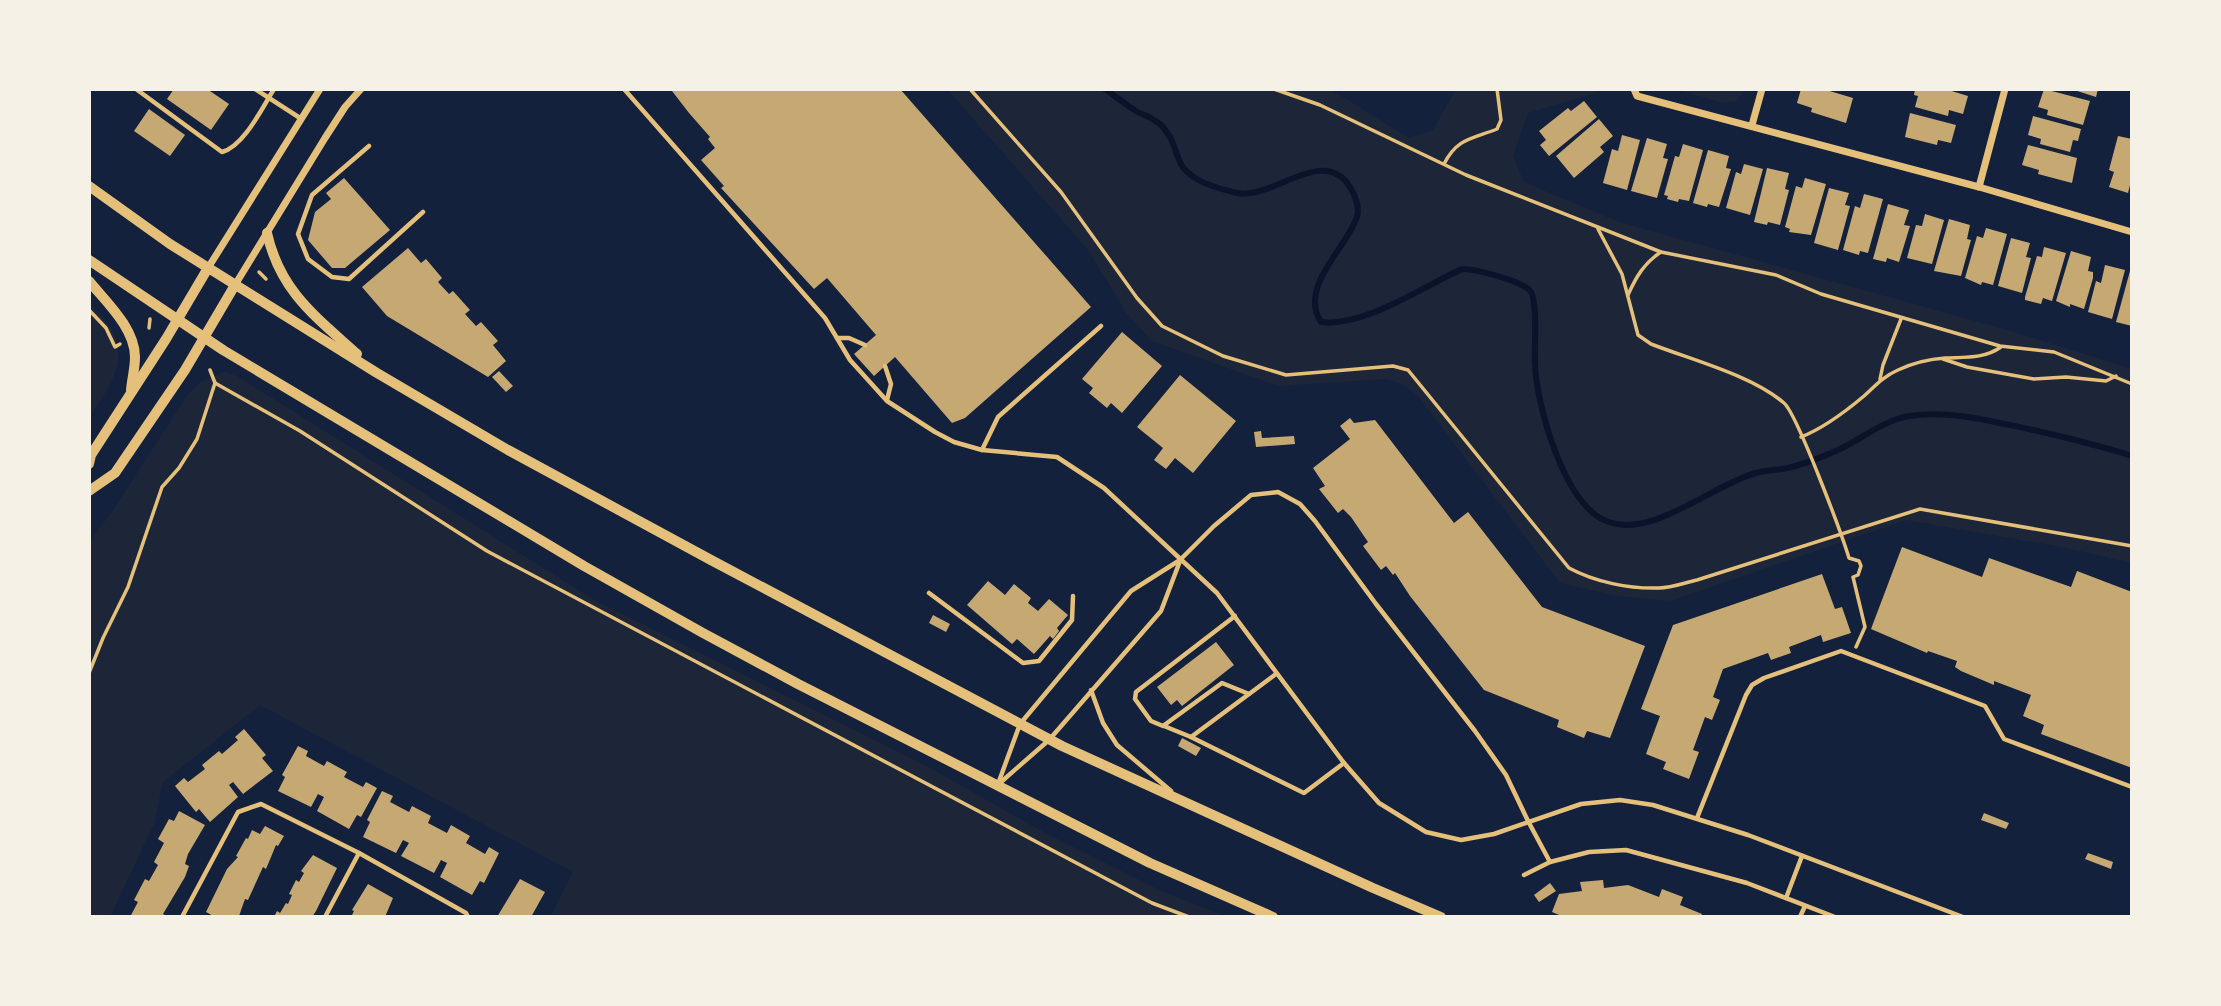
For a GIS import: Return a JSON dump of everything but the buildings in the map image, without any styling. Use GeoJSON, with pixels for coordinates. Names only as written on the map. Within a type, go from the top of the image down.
{"type":"FeatureCollection","features":[{"type":"Feature","properties":{"kind":"main road"},"geometry":{"type":"LineString","coordinates":[[89,186],[208,268],[377,373],[508,450],[1049,740],[1441,917]]}},
{"type":"Feature","properties":{"kind":"main road"},"geometry":{"type":"LineString","coordinates":[[267,233],[280,274],[305,307],[377,373]]}},
{"type":"Feature","properties":{"kind":"main road"},"geometry":{"type":"LineString","coordinates":[[89,260],[203,337],[573,559],[703,633],[1150,863],[1273,917]]}},
{"type":"Feature","properties":{"kind":"main road"},"geometry":{"type":"LineString","coordinates":[[89,282],[120,319],[131,340],[135,354],[131,390]]}},
{"type":"Feature","properties":{"kind":"street"},"geometry":{"type":"LineString","coordinates":[[89,464],[91,455],[131,390],[320,89]]}},
{"type":"Feature","properties":{"kind":"street"},"geometry":{"type":"LineString","coordinates":[[89,491],[116,473],[185,370],[345,107],[361,89]]}},
{"type":"Feature","properties":{"kind":"street"},"geometry":{"type":"LineString","coordinates":[[1634,89],[1637,96],[1979,187],[2132,232]]}},
{"type":"Feature","properties":{"kind":"street"},"geometry":{"type":"LineString","coordinates":[[1752,125],[1762,89]]}},
{"type":"Feature","properties":{"kind":"street"},"geometry":{"type":"LineString","coordinates":[[1979,187],[2005,89]]}},
{"type":"Feature","properties":{"kind":"lane"},"geometry":{"type":"LineString","coordinates":[[136,89],[222,152],[232,149],[256,120],[274,89]]}},
{"type":"Feature","properties":{"kind":"lane"},"geometry":{"type":"LineString","coordinates":[[255,89],[300,118]]}},
{"type":"Feature","properties":{"kind":"lane"},"geometry":{"type":"LineString","coordinates":[[624,89],[825,318],[850,360],[887,401],[954,442],[982,450],[1057,457],[1104,488],[1217,593],[1344,763],[1379,803],[1426,832],[1461,840],[1494,834],[1581,804],[1620,800],[1653,805],[1697,818],[1963,917]]}},
{"type":"Feature","properties":{"kind":"lane"},"geometry":{"type":"LineString","coordinates":[[369,146],[312,195],[298,234],[307,259],[332,277],[349,279],[423,212]]}},
{"type":"Feature","properties":{"kind":"lane"},"geometry":{"type":"LineString","coordinates":[[982,450],[998,417],[1101,326]]}},
{"type":"Feature","properties":{"kind":"lane"},"geometry":{"type":"LineString","coordinates":[[837,338],[849,338],[865,345]]}},
{"type":"Feature","properties":{"kind":"lane"},"geometry":{"type":"LineString","coordinates":[[885,366],[891,384],[887,401]]}},
{"type":"Feature","properties":{"kind":"lane"},"geometry":{"type":"LineString","coordinates":[[998,784],[1020,724],[1132,591],[1181,560],[1214,526],[1251,495],[1278,492],[1300,504],[1506,775],[1550,862]]}},
{"type":"Feature","properties":{"kind":"lane"},"geometry":{"type":"LineString","coordinates":[[998,784],[1049,740],[1161,611],[1181,560]]}},
{"type":"Feature","properties":{"kind":"lane"},"geometry":{"type":"LineString","coordinates":[[929,593],[1023,663],[1039,661],[1072,620],[1073,596]]}},
{"type":"Feature","properties":{"kind":"lane"},"geometry":{"type":"LineString","coordinates":[[1235,616],[1136,692],[1135,699],[1151,721],[1191,737],[1304,793],[1344,763]]}},
{"type":"Feature","properties":{"kind":"lane"},"geometry":{"type":"LineString","coordinates":[[1697,818],[1752,685],[1764,678],[1841,651],[1985,706],[2004,739],[2132,787]]}},
{"type":"Feature","properties":{"kind":"lane"},"geometry":{"type":"LineString","coordinates":[[1191,737],[1276,674]]}},
{"type":"Feature","properties":{"kind":"lane"},"geometry":{"type":"LineString","coordinates":[[1163,726],[1223,682],[1249,694]]}},
{"type":"Feature","properties":{"kind":"lane"},"geometry":{"type":"LineString","coordinates":[[1091,690],[1103,723],[1117,745],[1185,803]]}},
{"type":"Feature","properties":{"kind":"lane"},"geometry":{"type":"LineString","coordinates":[[182,917],[238,812],[261,804],[359,853],[466,913],[468,917]]}},
{"type":"Feature","properties":{"kind":"lane"},"geometry":{"type":"LineString","coordinates":[[1524,875],[1550,862],[1589,852],[1626,850],[1747,883],[1835,917]]}},
{"type":"Feature","properties":{"kind":"lane"},"geometry":{"type":"LineString","coordinates":[[325,917],[359,853]]}},
{"type":"Feature","properties":{"kind":"lane"},"geometry":{"type":"LineString","coordinates":[[1786,898],[1802,856]]}},
{"type":"Feature","properties":{"kind":"lane"},"geometry":{"type":"LineString","coordinates":[[1800,917],[1805,906]]}},
{"type":"Feature","properties":{"kind":"lane"},"geometry":{"type":"LineString","coordinates":[[1940,917],[1943,909]]}},
{"type":"Feature","properties":{"kind":"path"},"geometry":{"type":"LineString","coordinates":[[970,89],[1061,192],[1137,298],[1162,326],[1223,356],[1286,375],[1393,366],[1408,370],[1569,568],[1586,577],[1631,586],[1660,588],[1696,580],[1920,509],[2132,546]]}},
{"type":"Feature","properties":{"kind":"path"},"geometry":{"type":"LineString","coordinates":[[1274,89],[1332,110],[1444,164],[1661,252],[1776,275],[1821,294],[2003,346],[2054,352],[2132,384]]}},
{"type":"Feature","properties":{"kind":"path"},"geometry":{"type":"LineString","coordinates":[[1444,164],[1450,152],[1460,142],[1497,129],[1501,120],[1497,89]]}},
{"type":"Feature","properties":{"kind":"path"},"geometry":{"type":"LineString","coordinates":[[1597,227],[1622,274],[1638,335],[1651,344],[1759,386],[1787,405],[1849,558],[1859,561],[1861,566],[1858,575],[1853,577],[1865,626],[1852,655]]}},
{"type":"Feature","properties":{"kind":"path"},"geometry":{"type":"LineString","coordinates":[[1627,297],[1637,275],[1649,259],[1661,252]]}},
{"type":"Feature","properties":{"kind":"path"},"geometry":{"type":"LineString","coordinates":[[257,270],[268,277],[263,285]]}},
{"type":"Feature","properties":{"kind":"path"},"geometry":{"type":"LineString","coordinates":[[89,310],[106,328],[115,346],[122,342]]}},
{"type":"Feature","properties":{"kind":"path"},"geometry":{"type":"LineString","coordinates":[[149,328],[150,317]]}},
{"type":"Feature","properties":{"kind":"path"},"geometry":{"type":"LineString","coordinates":[[1880,380],[1901,319]]}},
{"type":"Feature","properties":{"kind":"path"},"geometry":{"type":"LineString","coordinates":[[1801,437],[1815,431],[1880,380],[1900,369],[1941,358],[1984,356],[2003,346]]}},
{"type":"Feature","properties":{"kind":"path"},"geometry":{"type":"LineString","coordinates":[[1941,358],[1979,369],[2034,379],[2066,377],[2106,381],[2116,376]]}},
{"type":"Feature","properties":{"kind":"path"},"geometry":{"type":"LineString","coordinates":[[89,673],[128,587],[162,487],[179,468],[197,439],[215,383],[210,370]]}},
{"type":"Feature","properties":{"kind":"path"},"geometry":{"type":"LineString","coordinates":[[215,383],[300,431],[487,551],[1152,903],[1189,917]]}},
{"type":"Feature","properties":{"kind":"shaded area"},"geometry":{"type":"Polygon","coordinates":[[[947,89],[1330,89],[1409,138],[1433,130],[1456,89],[1597,89],[1598,92],[1528,113],[1513,156],[1524,182],[1619,222],[2011,331],[2132,369],[2132,563],[2062,547],[1906,520],[1670,601],[1618,596],[1560,583],[1418,396],[1402,384],[1386,379],[1278,386],[1152,341],[1127,314],[1088,250],[947,89]]]}},
{"type":"Feature","properties":{"kind":"shaded area"},"geometry":{"type":"Polygon","coordinates":[[[1675,89],[1746,89],[1736,101],[1723,103],[1675,89]]]}},
{"type":"Feature","properties":{"kind":"shaded area"},"geometry":{"type":"Polygon","coordinates":[[[89,303],[111,328],[119,352],[118,364],[109,386],[89,418],[89,303]]]}},
{"type":"Feature","properties":{"kind":"shaded area"},"geometry":{"type":"Polygon","coordinates":[[[224,372],[237,376],[591,598],[932,769],[1045,833],[1161,891],[1226,917],[550,917],[573,872],[260,705],[163,782],[154,824],[110,917],[89,917],[89,542],[187,396],[200,382],[224,372]]]}},
{"type":"Feature","properties":{"kind":"waterway"},"geometry":{"type":"LineString","coordinates":[[1105,89],[1160,124],[1171,138],[1183,167],[1212,186],[1237,193],[1251,193],[1311,172],[1326,171],[1339,175],[1354,194],[1358,213],[1319,282],[1315,309],[1321,322],[1338,322],[1374,312],[1462,269],[1499,276],[1527,288],[1531,292],[1534,306],[1537,383],[1556,454],[1579,497],[1593,513],[1609,522],[1626,525],[1645,523],[1683,508],[1739,479],[1813,460],[1890,422],[1909,416],[1939,414],[1984,420],[2068,438],[2132,456]]}}]}
